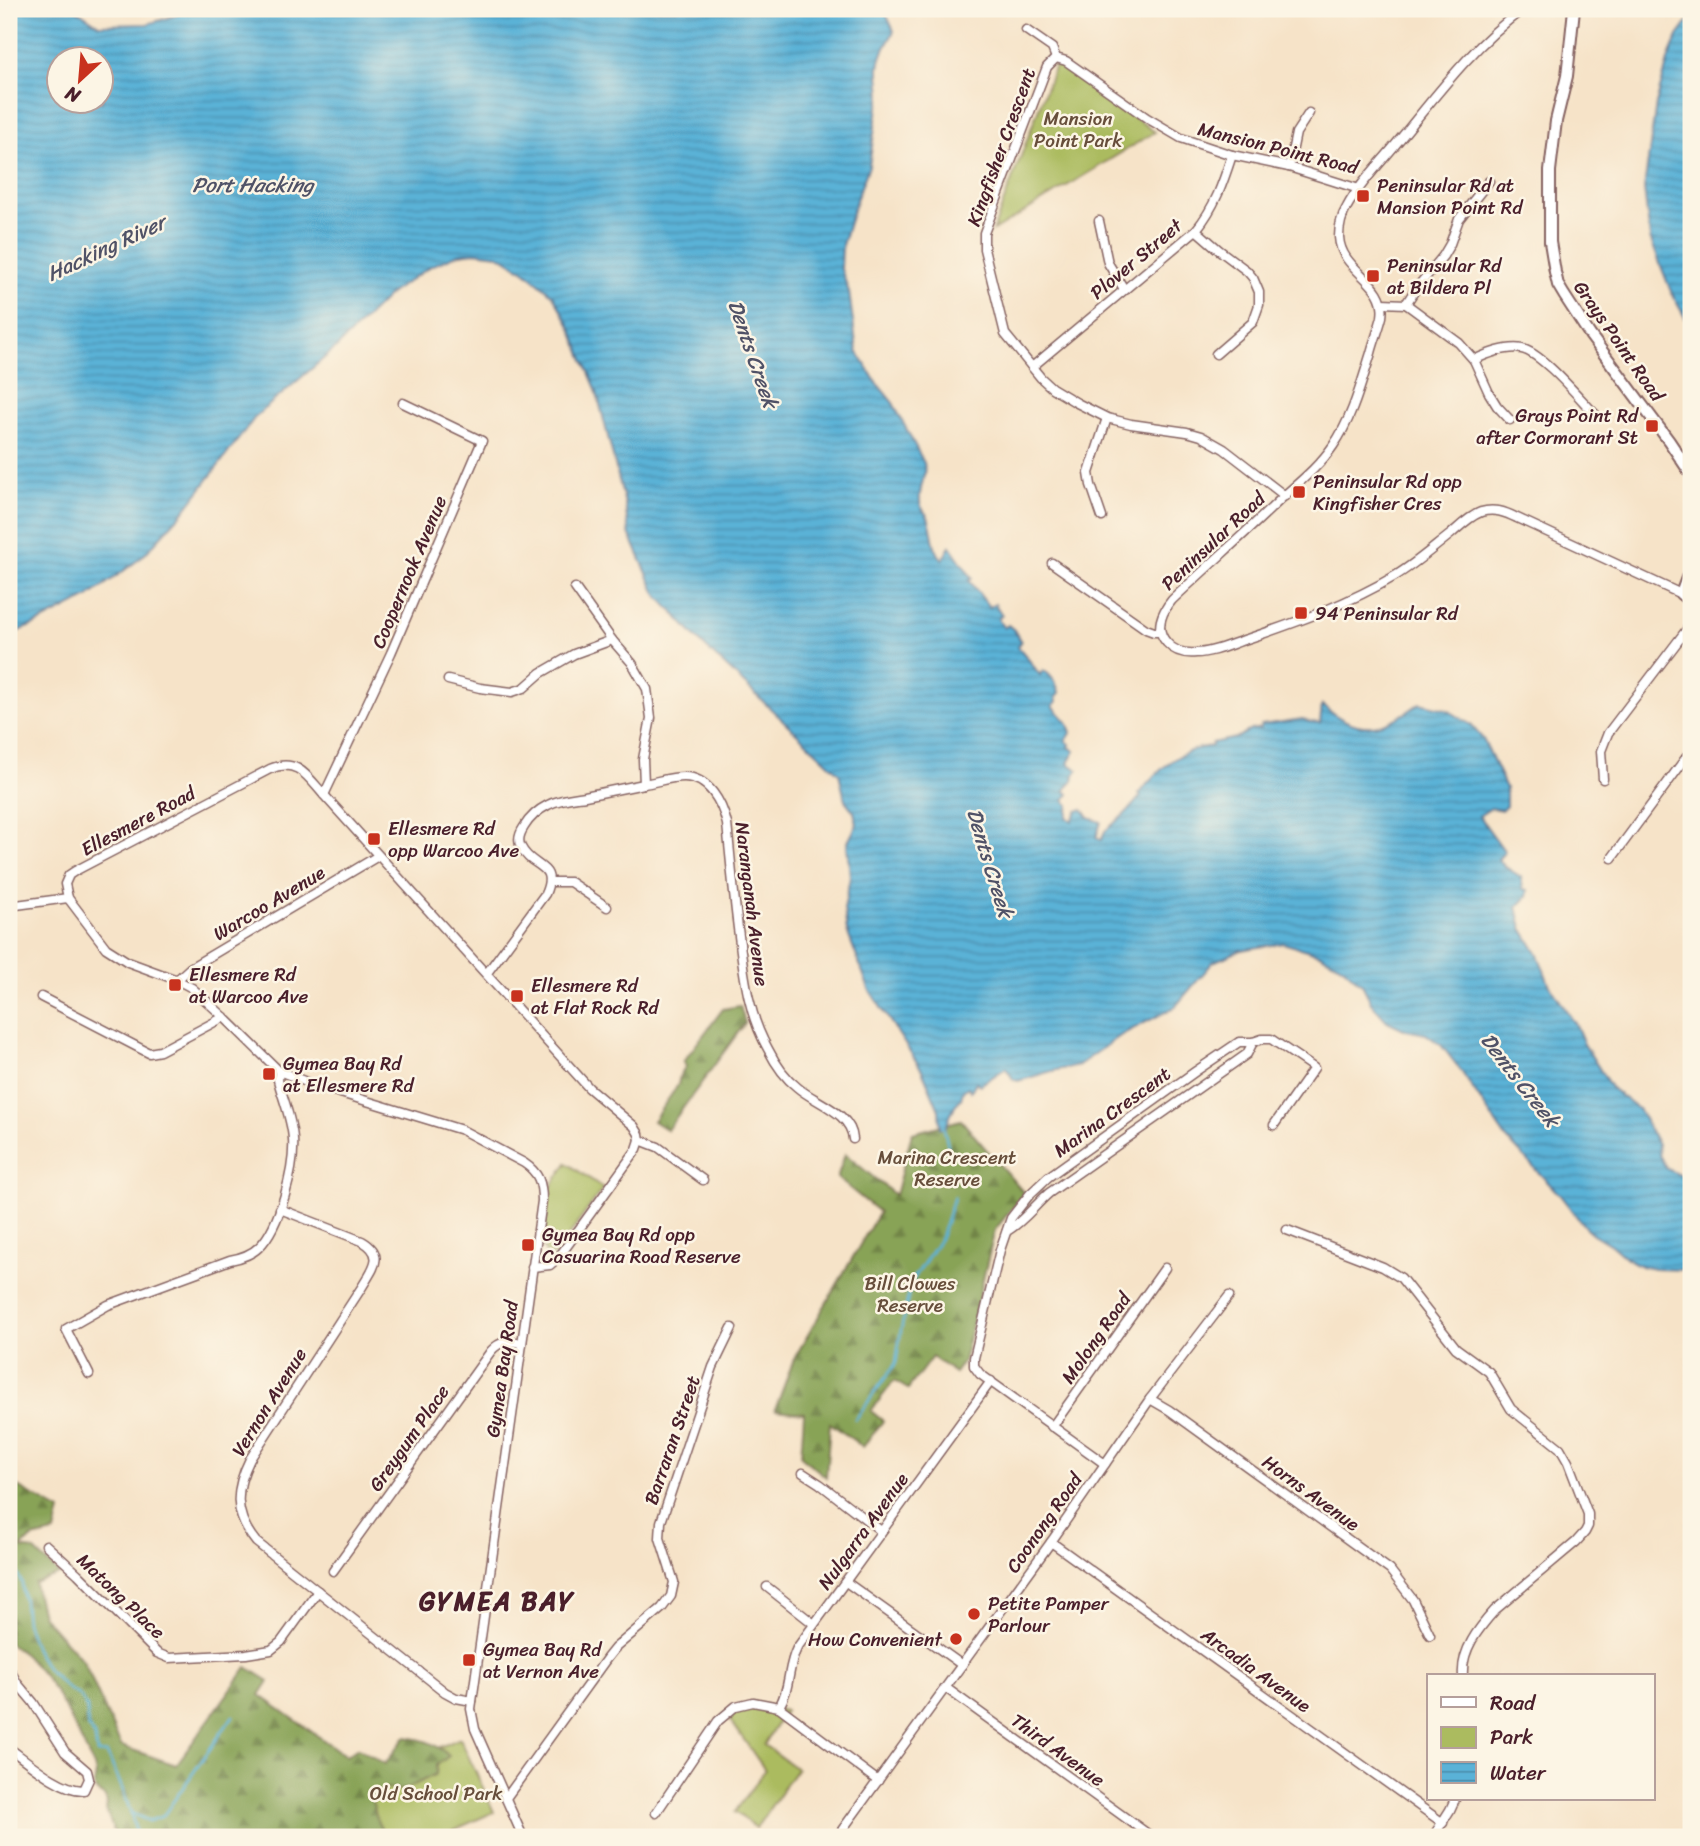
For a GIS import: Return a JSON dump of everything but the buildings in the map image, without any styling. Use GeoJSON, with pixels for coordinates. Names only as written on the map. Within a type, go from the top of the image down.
{"type":"FeatureCollection","features":[{"type":"Feature","properties":{"kind":"street","name":"Mansion Point Road"},"geometry":{"type":"LineString","coordinates":[[1027,30],[1052,48],[1056,58],[1066,61],[1170,133],[1198,145],[1289,167],[1359,189],[1483,43],[1499,26],[1523,9]]}},
{"type":"Feature","properties":{"kind":"street","name":"Grays Point Road"},"geometry":{"type":"LineString","coordinates":[[1574,9],[1567,76],[1556,121],[1550,172],[1550,242],[1558,285],[1590,335],[1691,474]]}},
{"type":"Feature","properties":{"kind":"street","name":"Kingfisher Crescent"},"geometry":{"type":"LineString","coordinates":[[1056,58],[1047,67],[984,237],[984,249],[1005,334],[1052,388],[1077,403],[1107,418],[1201,436],[1224,449],[1285,496]]}},
{"type":"Feature","properties":{"kind":"street"},"geometry":{"type":"LineString","coordinates":[[1289,167],[1296,133],[1309,113]]}},
{"type":"Feature","properties":{"kind":"street","name":"Plover Street"},"geometry":{"type":"LineString","coordinates":[[1032,368],[1196,230],[1218,197],[1232,155]]}},
{"type":"Feature","properties":{"kind":"street"},"geometry":{"type":"LineString","coordinates":[[1406,304],[1443,256],[1459,219],[1489,181]]}},
{"type":"Feature","properties":{"kind":"street"},"geometry":{"type":"LineString","coordinates":[[1359,189],[1340,221],[1340,243],[1347,261],[1370,282],[1382,303],[1406,304],[1459,343],[1475,360],[1489,393],[1510,420]]}},
{"type":"Feature","properties":{"kind":"street"},"geometry":{"type":"LineString","coordinates":[[1099,221],[1109,267],[1124,289]]}},
{"type":"Feature","properties":{"kind":"street"},"geometry":{"type":"LineString","coordinates":[[1196,230],[1247,271],[1259,292],[1259,305],[1253,322],[1216,354]]}},
{"type":"Feature","properties":{"kind":"street","name":"Peninsular Road"},"geometry":{"type":"LineString","coordinates":[[1160,632],[1163,612],[1172,600],[1325,456],[1342,430],[1362,380],[1381,320],[1382,303]]}},
{"type":"Feature","properties":{"kind":"street"},"geometry":{"type":"LineString","coordinates":[[1475,360],[1510,349],[1522,349],[1531,353],[1595,414]]}},
{"type":"Feature","properties":{"kind":"street","name":"Coopernook Avenue"},"geometry":{"type":"LineString","coordinates":[[324,795],[391,653],[482,441],[403,403]]}},
{"type":"Feature","properties":{"kind":"street"},"geometry":{"type":"LineString","coordinates":[[1102,517],[1089,473],[1107,418]]}},
{"type":"Feature","properties":{"kind":"street"},"geometry":{"type":"LineString","coordinates":[[1052,563],[1146,629],[1160,632],[1171,647],[1178,651],[1194,653],[1219,648],[1334,607],[1382,583],[1418,560],[1474,516],[1493,510],[1517,518],[1681,594],[1691,602]]}},
{"type":"Feature","properties":{"kind":"street"},"geometry":{"type":"LineString","coordinates":[[1681,594],[1691,568]]}},
{"type":"Feature","properties":{"kind":"street"},"geometry":{"type":"LineString","coordinates":[[575,588],[632,663],[648,689],[651,718],[643,759],[644,784]]}},
{"type":"Feature","properties":{"kind":"street"},"geometry":{"type":"LineString","coordinates":[[1603,779],[1601,751],[1608,733],[1691,624]]}},
{"type":"Feature","properties":{"kind":"street"},"geometry":{"type":"LineString","coordinates":[[448,680],[512,692],[524,688],[541,673],[574,654],[612,640]]}},
{"type":"Feature","properties":{"kind":"street"},"geometry":{"type":"LineString","coordinates":[[1612,859],[1691,751]]}},
{"type":"Feature","properties":{"kind":"street","name":"Ellesmere Road"},"geometry":{"type":"LineString","coordinates":[[68,898],[65,884],[75,872],[279,765],[289,764],[300,770],[324,795],[589,1088],[634,1126],[640,1140],[658,1147],[703,1180]]}},
{"type":"Feature","properties":{"kind":"street","name":"Naranganah Avenue"},"geometry":{"type":"LineString","coordinates":[[550,882],[544,869],[521,848],[519,836],[528,820],[549,805],[565,799],[688,777],[710,789],[724,811],[727,824],[747,994],[761,1034],[778,1067],[796,1087],[844,1118],[852,1130],[853,1139]]}},
{"type":"Feature","properties":{"kind":"street","name":"Warcoo Avenue"},"geometry":{"type":"LineString","coordinates":[[177,980],[190,968],[378,856]]}},
{"type":"Feature","properties":{"kind":"street"},"geometry":{"type":"LineString","coordinates":[[487,973],[545,894],[550,882],[570,882],[607,907]]}},
{"type":"Feature","properties":{"kind":"street"},"geometry":{"type":"LineString","coordinates":[[9,906],[68,898],[106,948],[128,962],[192,988],[279,1071],[278,1080],[293,1135],[293,1155],[286,1192],[262,1245],[243,1258],[230,1260],[108,1306],[66,1329],[89,1374]]}},
{"type":"Feature","properties":{"kind":"street"},"geometry":{"type":"LineString","coordinates":[[41,997],[149,1053],[160,1051],[224,1017]]}},
{"type":"Feature","properties":{"kind":"street"},"geometry":{"type":"LineString","coordinates":[[1253,1042],[1271,1039],[1314,1068],[1274,1125]]}},
{"type":"Feature","properties":{"kind":"street","name":"Marina Crescent"},"geometry":{"type":"LineString","coordinates":[[1007,1231],[1018,1225],[1049,1193],[1247,1054],[1253,1042],[1239,1042],[1048,1177],[1022,1203],[1011,1219],[1000,1250],[973,1361],[976,1370],[1105,1464]]}},
{"type":"Feature","properties":{"kind":"street","name":"Gymea Bay Road"},"geometry":{"type":"LineString","coordinates":[[279,1071],[462,1130],[532,1168],[540,1180],[542,1190],[532,1267],[471,1709],[475,1729],[523,1837]]}},
{"type":"Feature","properties":{"kind":"street"},"geometry":{"type":"LineString","coordinates":[[532,1267],[550,1265],[559,1257],[640,1140]]}},
{"type":"Feature","properties":{"kind":"street","name":"Vernon Avenue"},"geometry":{"type":"LineString","coordinates":[[280,1209],[362,1241],[372,1247],[376,1263],[242,1474],[239,1490],[242,1521],[256,1542],[445,1692],[456,1698],[472,1701]]}},
{"type":"Feature","properties":{"kind":"street"},"geometry":{"type":"LineString","coordinates":[[1287,1230],[1383,1267],[1401,1278],[1456,1348],[1489,1372],[1510,1409],[1560,1448],[1572,1472],[1588,1514],[1585,1532],[1485,1621],[1468,1647],[1463,1662],[1463,1674]]}},
{"type":"Feature","properties":{"kind":"street","name":"Molong Road"},"geometry":{"type":"LineString","coordinates":[[1052,1427],[1165,1268]]}},
{"type":"Feature","properties":{"kind":"street","name":"Coonong Road"},"geometry":{"type":"LineString","coordinates":[[840,1834],[1052,1542],[1150,1399],[1229,1296]]}},
{"type":"Feature","properties":{"kind":"street","name":"Barraran Street"},"geometry":{"type":"LineString","coordinates":[[506,1798],[607,1658],[662,1608],[671,1596],[674,1582],[660,1538],[661,1522],[713,1367],[732,1328]]}},
{"type":"Feature","properties":{"kind":"street","name":"Greygum Place"},"geometry":{"type":"LineString","coordinates":[[333,1571],[491,1351],[505,1341],[522,1343]]}},
{"type":"Feature","properties":{"kind":"street","name":"Nulgarra Avenue"},"geometry":{"type":"LineString","coordinates":[[779,1707],[786,1696],[795,1651],[991,1381]]}},
{"type":"Feature","properties":{"kind":"street","name":"Horns Avenue"},"geometry":{"type":"LineString","coordinates":[[1150,1399],[1390,1570],[1413,1600],[1430,1635]]}},
{"type":"Feature","properties":{"kind":"street"},"geometry":{"type":"LineString","coordinates":[[803,1473],[881,1531]]}},
{"type":"Feature","properties":{"kind":"street","name":"Arcadia Avenue"},"geometry":{"type":"LineString","coordinates":[[1052,1542],[1443,1823]]}},
{"type":"Feature","properties":{"kind":"street","name":"Matong Place"},"geometry":{"type":"LineString","coordinates":[[46,1545],[157,1653],[169,1658],[271,1650],[281,1642],[318,1591]]}},
{"type":"Feature","properties":{"kind":"street"},"geometry":{"type":"LineString","coordinates":[[846,1582],[962,1665]]}},
{"type":"Feature","properties":{"kind":"street"},"geometry":{"type":"LineString","coordinates":[[766,1587],[814,1624]]}},
{"type":"Feature","properties":{"kind":"street"},"geometry":{"type":"LineString","coordinates":[[9,1668],[65,1752],[87,1771],[89,1779],[84,1790],[75,1790],[63,1784],[9,1748]]}},
{"type":"Feature","properties":{"kind":"street","name":"Third Avenue"},"geometry":{"type":"LineString","coordinates":[[946,1688],[1152,1837]]}},
{"type":"Feature","properties":{"kind":"street"},"geometry":{"type":"LineString","coordinates":[[656,1812],[718,1721],[736,1706],[753,1702],[779,1707],[878,1781]]}},
{"type":"Feature","properties":{"kind":"street"},"geometry":{"type":"LineString","coordinates":[[1433,1837],[1454,1800]]}},
{"type":"Feature","properties":{"kind":"street"},"geometry":{"type":"LineString","coordinates":[[840,1834],[853,1837]]}},
{"type":"Feature","properties":{"kind":"green space","name":"Mansion Point Park"},"geometry":{"type":"Polygon","coordinates":[[[1056,62],[1155,132],[993,231],[1056,62]]]}},
{"type":"Feature","properties":{"kind":"green space"},"geometry":{"type":"Polygon","coordinates":[[[740,1006],[745,1023],[667,1130],[653,1121],[678,1085],[686,1066],[683,1062],[723,1009],[740,1006]]]}},
{"type":"Feature","properties":{"kind":"green space","name":"Bill Clowes Reserve"},"geometry":{"type":"Polygon","coordinates":[[[961,1120],[1024,1193],[995,1230],[963,1362],[955,1373],[932,1357],[908,1389],[894,1381],[871,1411],[883,1421],[863,1447],[830,1423],[826,1477],[801,1456],[804,1413],[775,1410],[794,1359],[879,1212],[837,1178],[845,1154],[895,1195],[912,1133],[961,1120]]]}},
{"type":"Feature","properties":{"kind":"green space"},"geometry":{"type":"Polygon","coordinates":[[[567,1163],[603,1188],[555,1255],[548,1256],[543,1247],[549,1190],[567,1163]]]}},
{"type":"Feature","properties":{"kind":"green space"},"geometry":{"type":"Polygon","coordinates":[[[9,1482],[60,1511],[55,1533],[32,1538],[20,1548],[34,1550],[59,1574],[34,1583],[42,1615],[84,1662],[121,1746],[176,1765],[247,1667],[269,1681],[260,1695],[346,1756],[358,1748],[385,1764],[405,1737],[429,1742],[449,1756],[437,1765],[436,1774],[404,1790],[384,1789],[372,1801],[378,1823],[387,1837],[116,1837],[106,1810],[105,1797],[96,1791],[94,1785],[94,1767],[69,1715],[37,1668],[9,1643],[9,1482]]]}},
{"type":"Feature","properties":{"kind":"green space"},"geometry":{"type":"Polygon","coordinates":[[[753,1702],[785,1711],[764,1745],[797,1769],[756,1828],[735,1812],[765,1770],[726,1714],[753,1702]]]}},
{"type":"Feature","properties":{"kind":"green space","name":"Old School Park"},"geometry":{"type":"Polygon","coordinates":[[[319,1737],[374,1777],[460,1738],[494,1812],[438,1837],[350,1837],[319,1737]]]}},
{"type":"Feature","properties":{"kind":"water","name":"Port Hacking"},"geometry":{"type":"Polygon","coordinates":[[[9,9],[75,9],[99,25],[147,24],[189,9],[886,9],[894,31],[880,63],[881,98],[869,166],[842,245],[841,269],[849,292],[857,351],[893,403],[924,463],[920,504],[928,517],[939,555],[943,560],[950,546],[972,578],[969,580],[989,607],[995,604],[1002,615],[998,619],[1004,628],[1008,625],[1014,630],[1021,642],[1018,647],[1040,675],[1043,670],[1057,686],[1059,693],[1053,706],[1067,722],[1071,733],[1066,741],[1075,751],[1068,763],[1078,770],[1065,790],[1069,794],[1064,800],[1069,805],[1067,817],[1072,821],[1077,811],[1083,809],[1089,818],[1101,822],[1096,838],[1101,840],[1105,831],[1141,796],[1139,794],[1154,776],[1180,756],[1212,746],[1212,743],[1236,738],[1261,728],[1261,725],[1303,719],[1320,723],[1322,705],[1335,715],[1360,726],[1383,724],[1420,703],[1445,709],[1471,725],[1483,739],[1506,788],[1506,806],[1502,810],[1491,808],[1479,816],[1505,852],[1498,859],[1521,877],[1523,889],[1528,890],[1527,897],[1517,907],[1522,928],[1538,955],[1550,986],[1576,1025],[1584,1044],[1612,1089],[1639,1110],[1658,1145],[1659,1155],[1667,1169],[1691,1176],[1691,1270],[1641,1266],[1593,1234],[1506,1138],[1441,1045],[1426,1034],[1406,1030],[1387,1021],[1372,1004],[1362,984],[1342,966],[1320,954],[1283,943],[1241,950],[1213,962],[1175,1007],[1123,1034],[1079,1065],[1018,1081],[1013,1079],[1006,1068],[980,1085],[976,1082],[971,1091],[968,1087],[963,1091],[945,1128],[940,1128],[939,1110],[922,1070],[869,989],[847,931],[844,909],[850,877],[847,844],[857,824],[854,812],[845,800],[839,773],[702,644],[656,594],[629,533],[625,504],[596,389],[571,328],[553,295],[526,272],[499,255],[474,252],[459,254],[431,266],[392,292],[337,347],[256,416],[184,511],[142,557],[87,598],[9,635],[9,9]]]}},
{"type":"Feature","properties":{"kind":"water"},"geometry":{"type":"Polygon","coordinates":[[[1691,18],[1691,328],[1672,294],[1650,238],[1644,189],[1656,104],[1669,57],[1678,36],[1691,18]]]}},
{"type":"Feature","properties":{"kind":"waterway"},"geometry":{"type":"LineString","coordinates":[[943,1125],[948,1145]]}},
{"type":"Feature","properties":{"kind":"waterway"},"geometry":{"type":"LineString","coordinates":[[855,1420],[896,1363],[911,1283],[941,1237],[954,1197]]}},
{"type":"Feature","properties":{"kind":"waterway"},"geometry":{"type":"LineString","coordinates":[[9,1558],[22,1583],[26,1622],[35,1649],[47,1669],[80,1696],[87,1709],[88,1726],[95,1738],[97,1753],[107,1754],[125,1795],[137,1837]]}},
{"type":"Feature","properties":{"kind":"waterway"},"geometry":{"type":"LineString","coordinates":[[133,1814],[149,1821],[163,1816],[233,1716]]}},
{"type":"Feature","properties":{"kind":"place","name":"Peninsular Rd at Mansion Point Rd"},"geometry":{"type":"Point","coordinates":[1363,196]}},
{"type":"Feature","properties":{"kind":"place","name":"Peninsular Rd at Bildera Pl"},"geometry":{"type":"Point","coordinates":[1373,276]}},
{"type":"Feature","properties":{"kind":"place","name":"Grays Point Rd after Cormorant St"},"geometry":{"type":"Point","coordinates":[1652,426]}},
{"type":"Feature","properties":{"kind":"place","name":"Peninsular Rd opp Kingfisher Cres"},"geometry":{"type":"Point","coordinates":[1299,492]}},
{"type":"Feature","properties":{"kind":"place","name":"94 Peninsular Rd"},"geometry":{"type":"Point","coordinates":[1301,613]}},
{"type":"Feature","properties":{"kind":"place","name":"Ellesmere Rd opp Warcoo Ave"},"geometry":{"type":"Point","coordinates":[374,839]}},
{"type":"Feature","properties":{"kind":"place","name":"Ellesmere Rd at Warcoo Ave"},"geometry":{"type":"Point","coordinates":[175,985]}},
{"type":"Feature","properties":{"kind":"place","name":"Ellesmere Rd at Flat Rock Rd"},"geometry":{"type":"Point","coordinates":[517,996]}},
{"type":"Feature","properties":{"kind":"place","name":"Gymea Bay Rd at Ellesmere Rd"},"geometry":{"type":"Point","coordinates":[269,1074]}},
{"type":"Feature","properties":{"kind":"place","name":"Gymea Bay Rd opp Casuarina Road Reserve"},"geometry":{"type":"Point","coordinates":[528,1245]}},
{"type":"Feature","properties":{"kind":"place","name":"Petite Pamper Parlour"},"geometry":{"type":"Point","coordinates":[974,1614]}},
{"type":"Feature","properties":{"kind":"place","name":"How Convenient"},"geometry":{"type":"Point","coordinates":[956,1639]}},
{"type":"Feature","properties":{"kind":"place","name":"Gymea Bay Rd at Vernon Ave"},"geometry":{"type":"Point","coordinates":[469,1660]}},
{"type":"Feature","properties":{"kind":"district","name":"GYMEA BAY"},"geometry":{"type":"Point","coordinates":[497,1601]}},
{"type":"Feature","properties":{"kind":"water label","name":"Hacking River"},"geometry":{"type":"Point","coordinates":[106,248]}},
{"type":"Feature","properties":{"kind":"water label","name":"Dents Creek"},"geometry":{"type":"Point","coordinates":[753,354]}},
{"type":"Feature","properties":{"kind":"water label","name":"Dents Creek"},"geometry":{"type":"Point","coordinates":[990,863]}},
{"type":"Feature","properties":{"kind":"water label","name":"Dents Creek"},"geometry":{"type":"Point","coordinates":[1520,1080]}},
{"type":"Feature","properties":{"kind":"park label","name":"Marina Crescent Reserve"},"geometry":{"type":"Point","coordinates":[947,1168]}}]}
